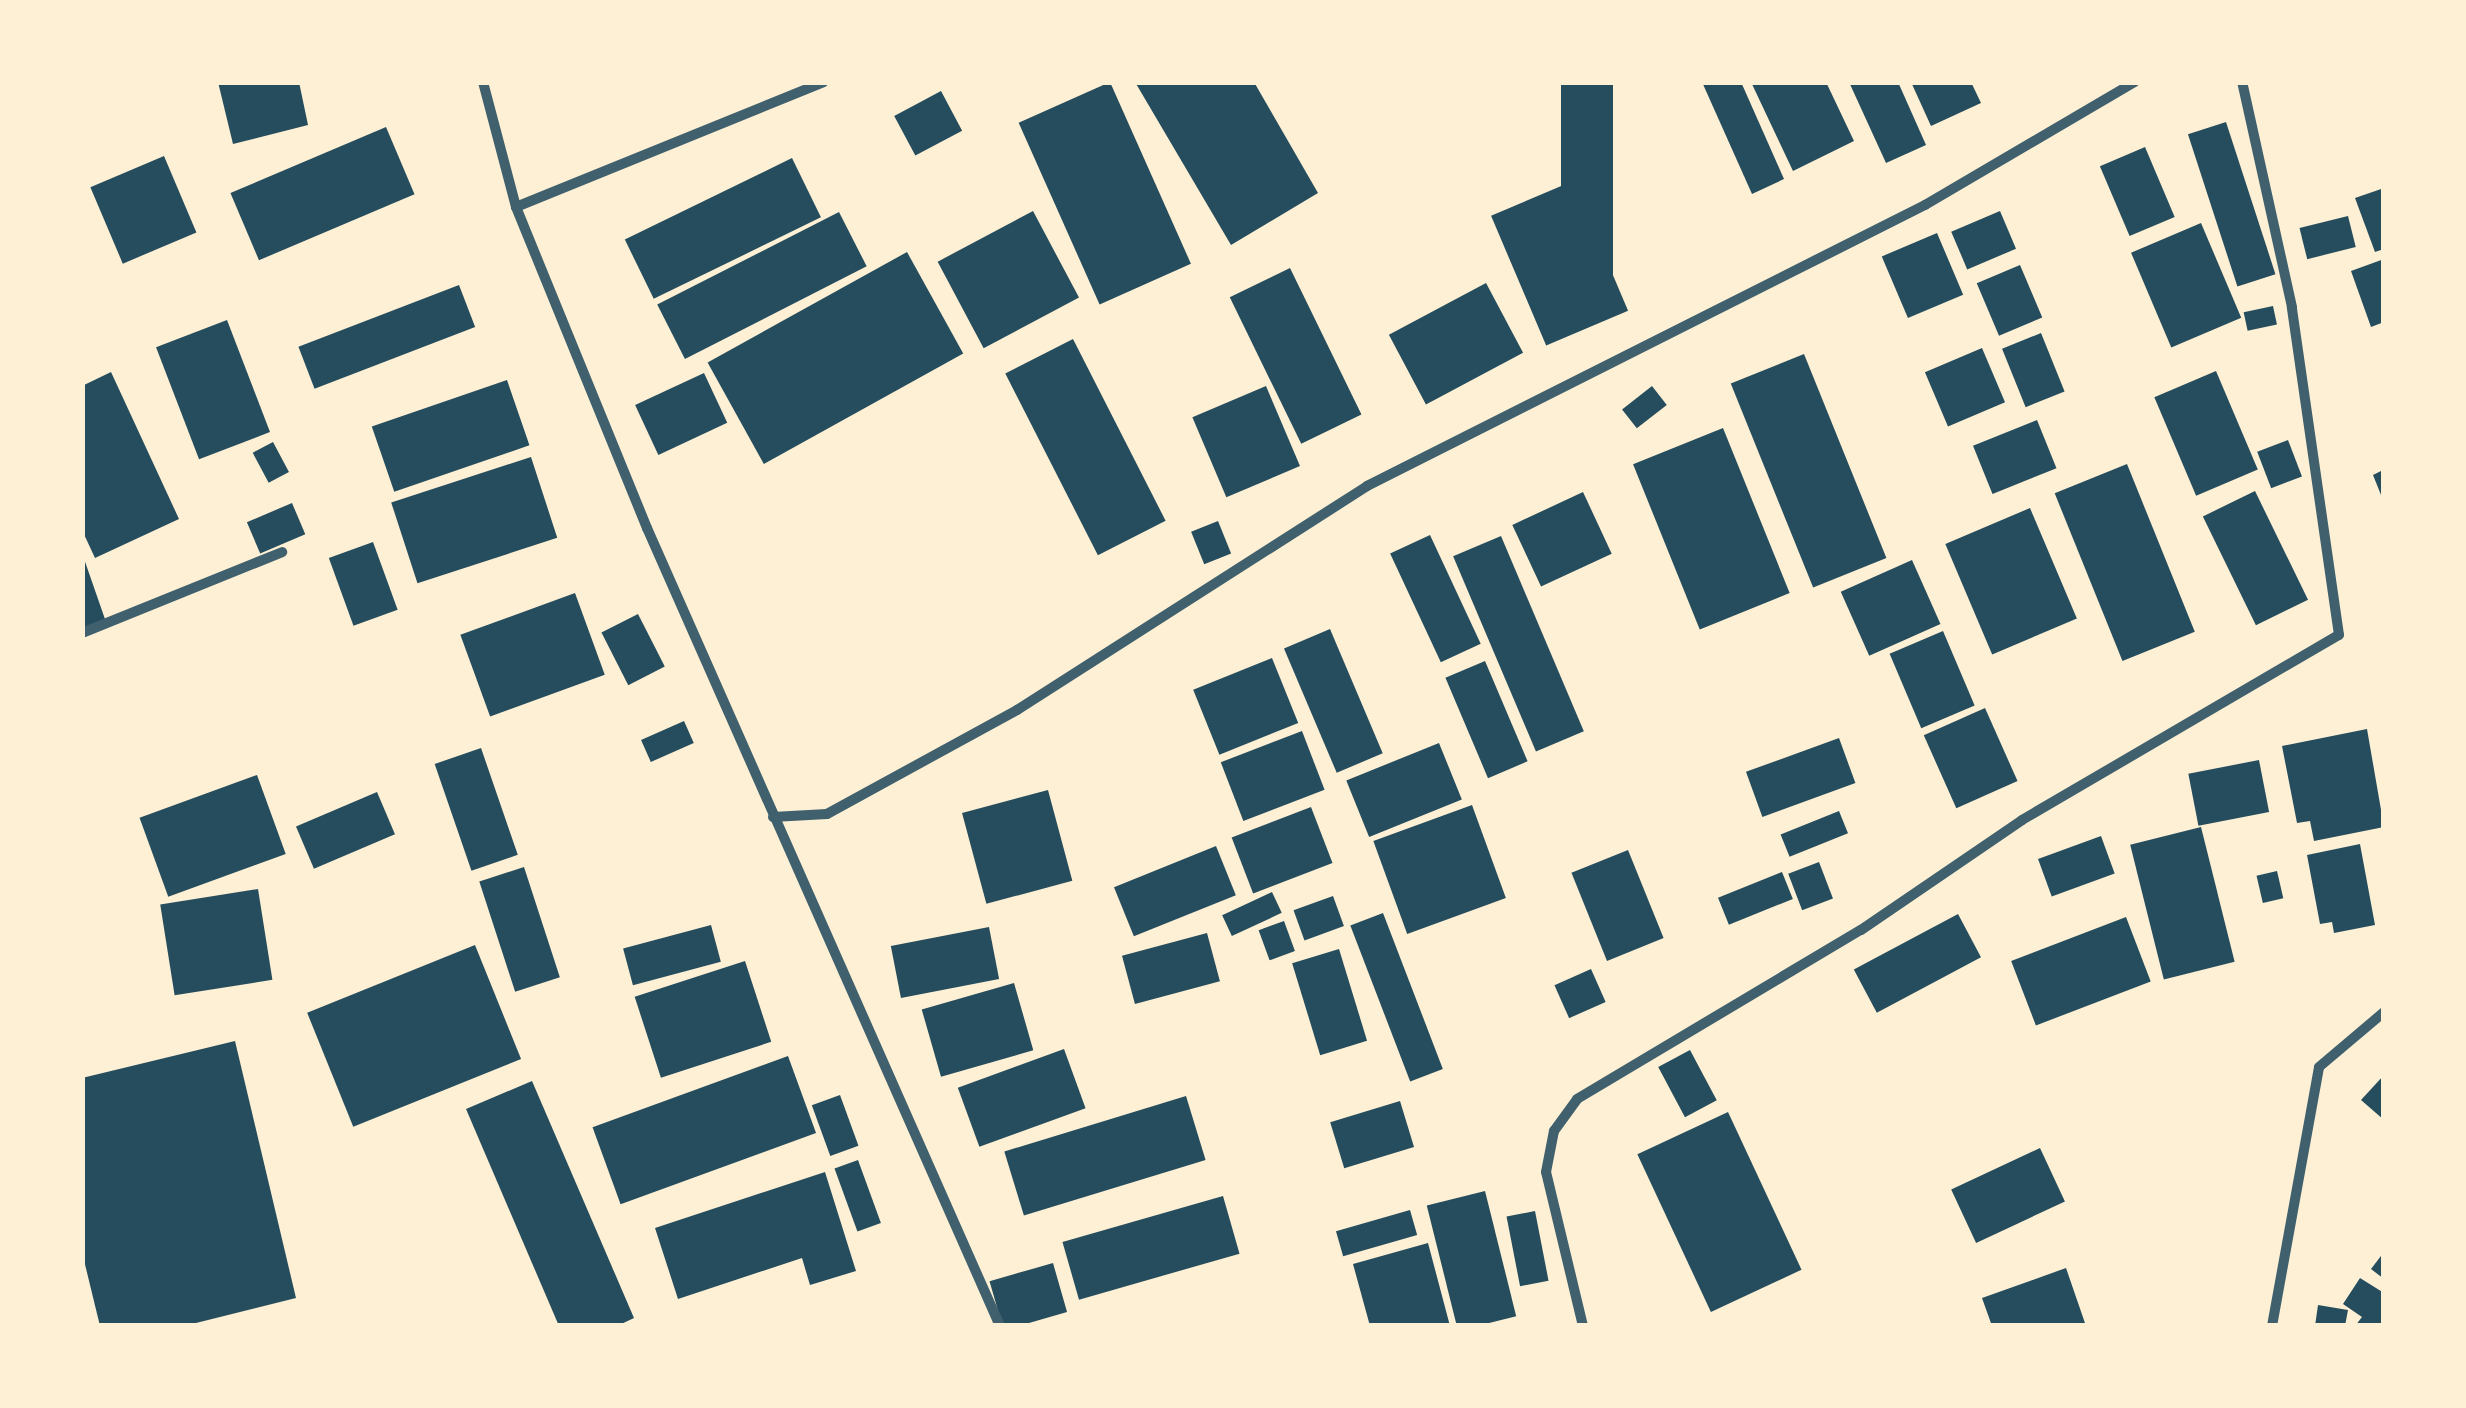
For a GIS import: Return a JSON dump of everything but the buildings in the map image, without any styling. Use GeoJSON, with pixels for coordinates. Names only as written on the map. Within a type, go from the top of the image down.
{"type":"FeatureCollection","features":[{"type":"Feature","properties":{"kind":"street"},"geometry":{"type":"LineString","coordinates":[[484,82],[516,207],[773,817],[1000,1326]]}},
{"type":"Feature","properties":{"kind":"street"},"geometry":{"type":"LineString","coordinates":[[516,207],[824,82]]}},
{"type":"Feature","properties":{"kind":"street"},"geometry":{"type":"LineString","coordinates":[[773,817],[827,814],[1017,710],[1367,486],[1925,205],[2136,82]]}},
{"type":"Feature","properties":{"kind":"street"},"geometry":{"type":"LineString","coordinates":[[1584,1326],[1546,1172],[1554,1132],[1577,1099],[1862,930],[2022,820],[2339,635],[2292,308],[2242,82]]}},
{"type":"Feature","properties":{"kind":"street"},"geometry":{"type":"LineString","coordinates":[[82,633],[282,552]]}},
{"type":"Feature","properties":{"kind":"street"},"geometry":{"type":"LineString","coordinates":[[2272,1326],[2318,1067],[2384,1012]]}}]}
